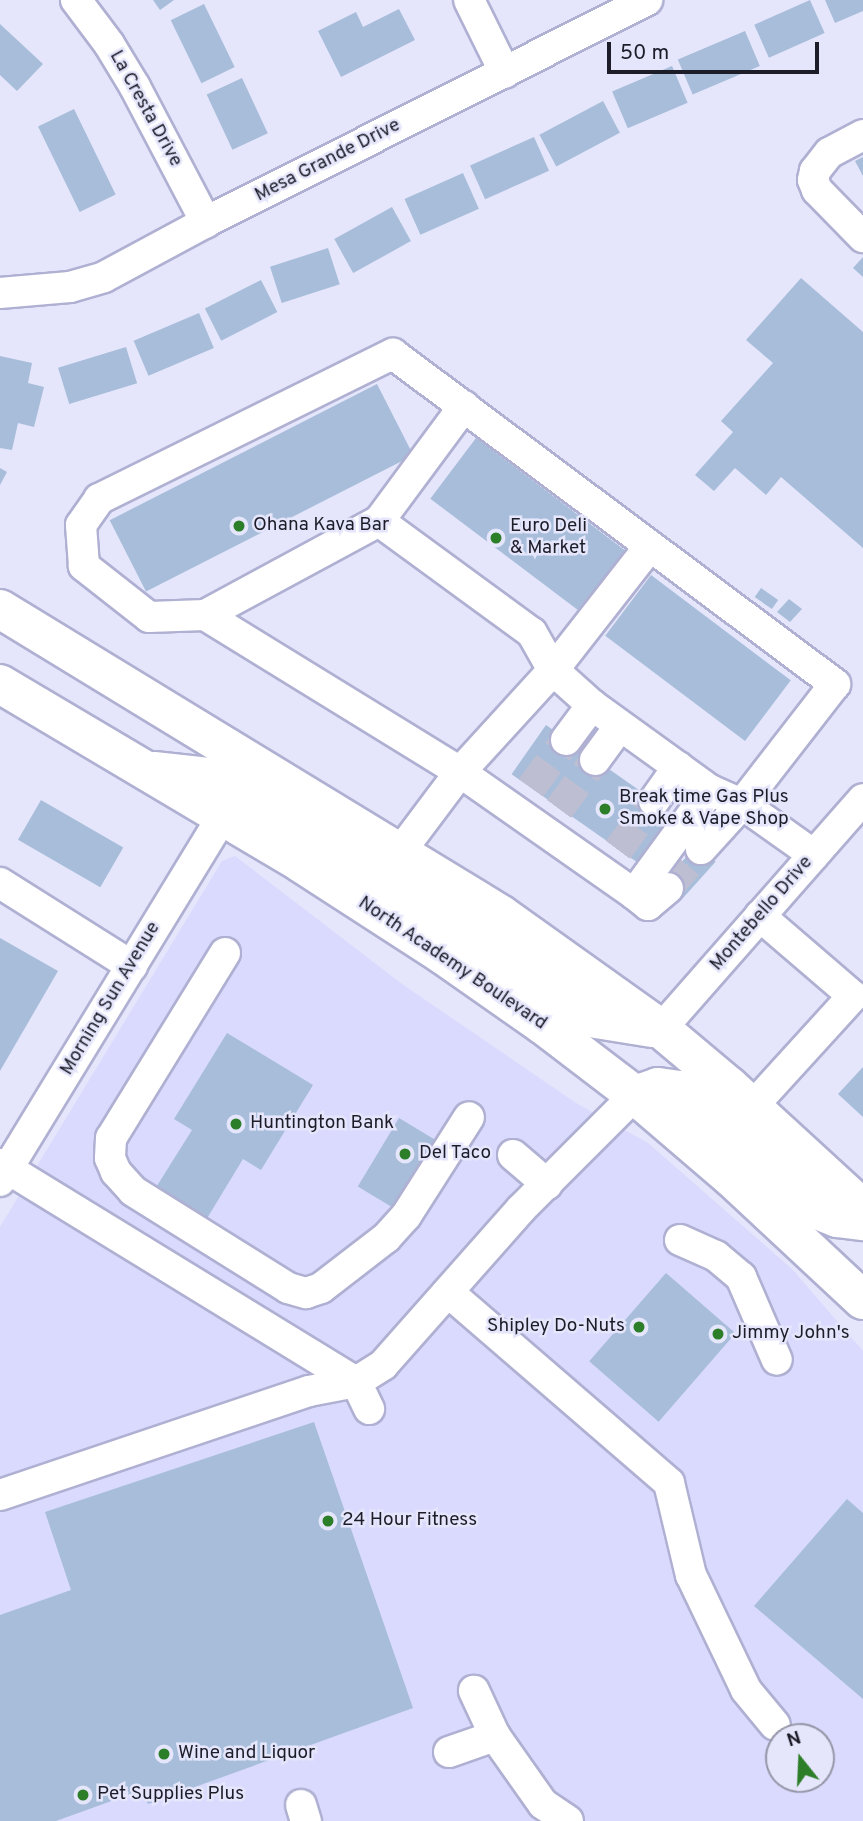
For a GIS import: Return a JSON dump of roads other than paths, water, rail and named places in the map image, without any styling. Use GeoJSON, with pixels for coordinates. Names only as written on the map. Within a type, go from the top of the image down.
{"type":"FeatureCollection","features":[{"type":"Feature","properties":{"kind":"highway"},"geometry":{"type":"LineString","coordinates":[[0,609],[500,914],[661,1029],[752,1107],[863,1209]]}},
{"type":"Feature","properties":{"kind":"highway","name":"North Academy Boulevard"},"geometry":{"type":"LineString","coordinates":[[0,684],[301,863],[443,954],[543,1025],[635,1095],[732,1178],[863,1300]]}},
{"type":"Feature","properties":{"kind":"highway"},"geometry":{"type":"LineString","coordinates":[[142,770],[218,778],[504,956],[590,1018],[661,1029]]}},
{"type":"Feature","properties":{"kind":"highway"},"geometry":{"type":"LineString","coordinates":[[635,1095],[658,1087],[680,1090],[817,1210],[837,1218],[863,1221]]}},
{"type":"Feature","properties":{"kind":"street","name":"La Cresta Drive"},"geometry":{"type":"LineString","coordinates":[[76,0],[109,44],[135,87],[206,222]]}},
{"type":"Feature","properties":{"kind":"street"},"geometry":{"type":"LineString","coordinates":[[468,0],[505,73]]}},
{"type":"Feature","properties":{"kind":"street","name":"Mesa Grande Drive"},"geometry":{"type":"LineString","coordinates":[[0,293],[70,287],[104,277],[206,222],[647,0]]}},
{"type":"Feature","properties":{"kind":"street"},"geometry":{"type":"LineString","coordinates":[[863,135],[829,152],[815,171],[813,180],[817,190],[863,237]]}},
{"type":"Feature","properties":{"kind":"street"},"geometry":{"type":"LineString","coordinates":[[464,407],[379,521],[205,615],[149,617],[84,566],[81,525],[99,499],[393,354],[650,545],[835,684],[742,804],[701,849]]}},
{"type":"Feature","properties":{"kind":"street"},"geometry":{"type":"LineString","coordinates":[[379,521],[532,633],[553,670],[592,705],[710,790],[742,804],[814,855]]}},
{"type":"Feature","properties":{"kind":"street"},"geometry":{"type":"LineString","coordinates":[[400,852],[460,772],[553,670],[650,545]]}},
{"type":"Feature","properties":{"kind":"street"},"geometry":{"type":"LineString","coordinates":[[205,615],[460,772],[523,799],[611,860],[634,894],[649,905],[668,888]]}},
{"type":"Feature","properties":{"kind":"street"},"geometry":{"type":"LineString","coordinates":[[566,740],[592,705]]}},
{"type":"Feature","properties":{"kind":"street"},"geometry":{"type":"LineString","coordinates":[[595,760],[620,726]]}},
{"type":"Feature","properties":{"kind":"street"},"geometry":{"type":"LineString","coordinates":[[654,801],[678,767]]}},
{"type":"Feature","properties":{"kind":"street"},"geometry":{"type":"LineString","coordinates":[[634,894],[710,790]]}},
{"type":"Feature","properties":{"kind":"street","name":"Montebello Drive"},"geometry":{"type":"LineString","coordinates":[[661,1029],[814,855],[858,815]]}},
{"type":"Feature","properties":{"kind":"street","name":"Morning Sun Avenue"},"geometry":{"type":"LineString","coordinates":[[2,1171],[222,818]]}},
{"type":"Feature","properties":{"kind":"street"},"geometry":{"type":"LineString","coordinates":[[0,883],[131,966]]}},
{"type":"Feature","properties":{"kind":"street"},"geometry":{"type":"LineString","coordinates":[[752,1107],[853,996],[760,916]]}},
{"type":"Feature","properties":{"kind":"street"},"geometry":{"type":"LineString","coordinates":[[225,953],[111,1138],[110,1158],[116,1172],[133,1191],[288,1288],[306,1293],[321,1288],[386,1238],[406,1216],[469,1117]]}},
{"type":"Feature","properties":{"kind":"street"},"geometry":{"type":"LineString","coordinates":[[0,1495],[309,1391],[356,1382],[383,1365],[547,1184],[635,1095]]}},
{"type":"Feature","properties":{"kind":"street"},"geometry":{"type":"LineString","coordinates":[[513,1155],[547,1184]]}},
{"type":"Feature","properties":{"kind":"street"},"geometry":{"type":"LineString","coordinates":[[2,1171],[356,1382],[369,1409]]}},
{"type":"Feature","properties":{"kind":"street"},"geometry":{"type":"LineString","coordinates":[[680,1240],[716,1256],[741,1277],[777,1360]]}},
{"type":"Feature","properties":{"kind":"street"},"geometry":{"type":"LineString","coordinates":[[207,1291],[232,1251]]}},
{"type":"Feature","properties":{"kind":"street"},"geometry":{"type":"LineString","coordinates":[[448,1292],[668,1483],[691,1575],[746,1690],[773,1723]]}},
{"type":"Feature","properties":{"kind":"street"},"geometry":{"type":"LineString","coordinates":[[474,1691],[495,1736],[543,1804],[568,1821]]}},
{"type":"Feature","properties":{"kind":"street"},"geometry":{"type":"LineString","coordinates":[[449,1752],[495,1736]]}},
{"type":"Feature","properties":{"kind":"tunnel"},"geometry":{"type":"LineString","coordinates":[[531,788],[566,740]]}},
{"type":"Feature","properties":{"kind":"tunnel"},"geometry":{"type":"LineString","coordinates":[[559,809],[595,760]]}},
{"type":"Feature","properties":{"kind":"tunnel"},"geometry":{"type":"LineString","coordinates":[[618,850],[654,801]]}},
{"type":"Feature","properties":{"kind":"tunnel"},"geometry":{"type":"LineString","coordinates":[[668,888],[701,849]]}},
{"type":"Feature","properties":{"kind":"place","name":"Ohana Kava Bar"},"geometry":{"type":"Point","coordinates":[239,526]}},
{"type":"Feature","properties":{"kind":"place","name":"Euro Deli & Market"},"geometry":{"type":"Point","coordinates":[496,538]}},
{"type":"Feature","properties":{"kind":"place","name":"Break time Gas Plus Smoke & Vape Shop"},"geometry":{"type":"Point","coordinates":[605,809]}},
{"type":"Feature","properties":{"kind":"place","name":"Huntington Bank"},"geometry":{"type":"Point","coordinates":[236,1124]}},
{"type":"Feature","properties":{"kind":"place","name":"Del Taco"},"geometry":{"type":"Point","coordinates":[405,1154]}},
{"type":"Feature","properties":{"kind":"place","name":"Shipley Do-Nuts"},"geometry":{"type":"Point","coordinates":[639,1327]}},
{"type":"Feature","properties":{"kind":"place","name":"Jimmy John's"},"geometry":{"type":"Point","coordinates":[718,1334]}},
{"type":"Feature","properties":{"kind":"place","name":"24 Hour Fitness"},"geometry":{"type":"Point","coordinates":[328,1521]}},
{"type":"Feature","properties":{"kind":"place","name":"Wine and Liquor"},"geometry":{"type":"Point","coordinates":[164,1754]}},
{"type":"Feature","properties":{"kind":"place","name":"Pet Supplies Plus"},"geometry":{"type":"Point","coordinates":[83,1795]}}]}
